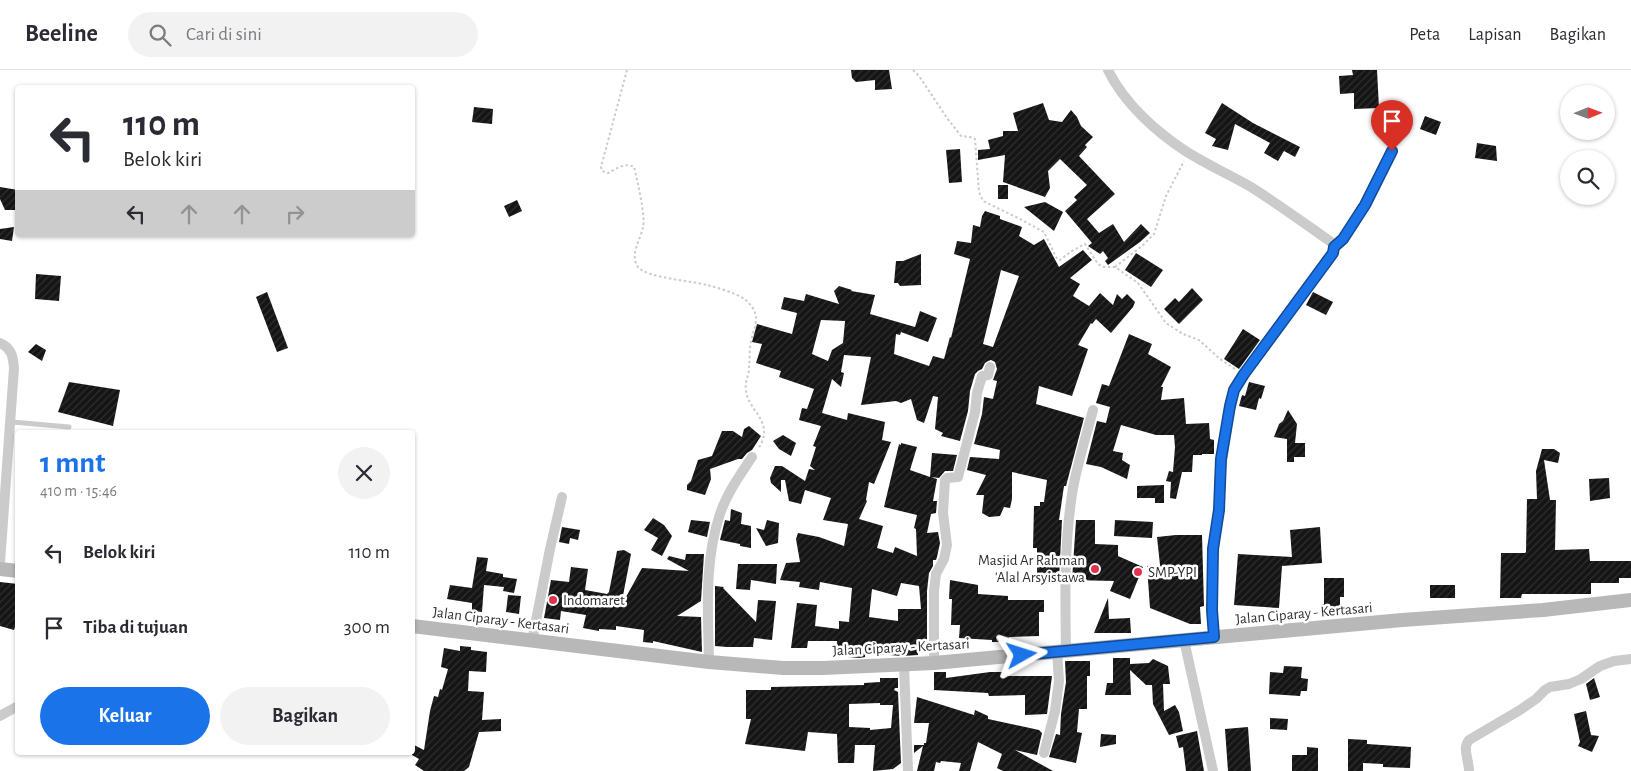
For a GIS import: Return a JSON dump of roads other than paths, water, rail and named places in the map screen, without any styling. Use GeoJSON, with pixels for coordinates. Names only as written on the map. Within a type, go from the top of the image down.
{"type":"FeatureCollection","features":[{"type":"Feature","properties":{"kind":"main road"},"geometry":{"type":"LineString","coordinates":[[0,569],[15,571]]}},
{"type":"Feature","properties":{"kind":"main road","name":"Jalan Ciparay - Kertasari"},"geometry":{"type":"LineString","coordinates":[[415,626],[709,662],[793,668],[822,668],[934,663],[1402,620],[1544,610],[1631,600]]}},
{"type":"Feature","properties":{"kind":"street"},"geometry":{"type":"LineString","coordinates":[[1108,70],[1115,84],[1145,118],[1166,137],[1188,152],[1251,187],[1331,242],[1334,247]]}},
{"type":"Feature","properties":{"kind":"street"},"geometry":{"type":"LineString","coordinates":[[1214,637],[1212,558],[1219,510],[1221,459],[1234,390],[1333,253],[1334,247],[1343,239],[1358,217],[1392,151]]}},
{"type":"Feature","properties":{"kind":"street"},"geometry":{"type":"LineString","coordinates":[[0,343],[5,345],[13,355],[14,368],[12,422],[0,563]]}},
{"type":"Feature","properties":{"kind":"street"},"geometry":{"type":"LineString","coordinates":[[934,663],[934,591],[936,574],[944,559],[947,545],[943,513],[945,480],[947,478],[958,478],[975,412],[977,393],[982,376],[988,375],[990,367]]}},
{"type":"Feature","properties":{"kind":"street"},"geometry":{"type":"LineString","coordinates":[[1044,753],[1055,711],[1059,681],[1067,537],[1077,470],[1093,410]]}},
{"type":"Feature","properties":{"kind":"street"},"geometry":{"type":"LineString","coordinates":[[709,662],[707,592],[711,553],[720,514],[733,485],[752,458]]}},
{"type":"Feature","properties":{"kind":"street"},"geometry":{"type":"LineString","coordinates":[[532,641],[562,497]]}},
{"type":"Feature","properties":{"kind":"street"},"geometry":{"type":"LineString","coordinates":[[1184,640],[1213,771]]}},
{"type":"Feature","properties":{"kind":"street"},"geometry":{"type":"LineString","coordinates":[[1468,771],[1465,745],[1469,740],[1520,710],[1550,687],[1569,684],[1600,666],[1614,661],[1631,660]]}},
{"type":"Feature","properties":{"kind":"street"},"geometry":{"type":"LineString","coordinates":[[904,665],[908,771]]}},
{"type":"Feature","properties":{"kind":"street"},"geometry":{"type":"LineString","coordinates":[[0,716],[15,708]]}},
{"type":"Feature","properties":{"kind":"lane"},"geometry":{"type":"LineString","coordinates":[[12,422],[69,427]]}},
{"type":"Feature","properties":{"kind":"place","name":"Masjid Ar Rahman 'Alal Arsyistawa"},"geometry":{"type":"Point","coordinates":[1095,569]}},
{"type":"Feature","properties":{"kind":"place","name":"SMP-YPI"},"geometry":{"type":"Point","coordinates":[1138,572]}},
{"type":"Feature","properties":{"kind":"place","name":"Indomaret"},"geometry":{"type":"Point","coordinates":[553,600]}}]}
